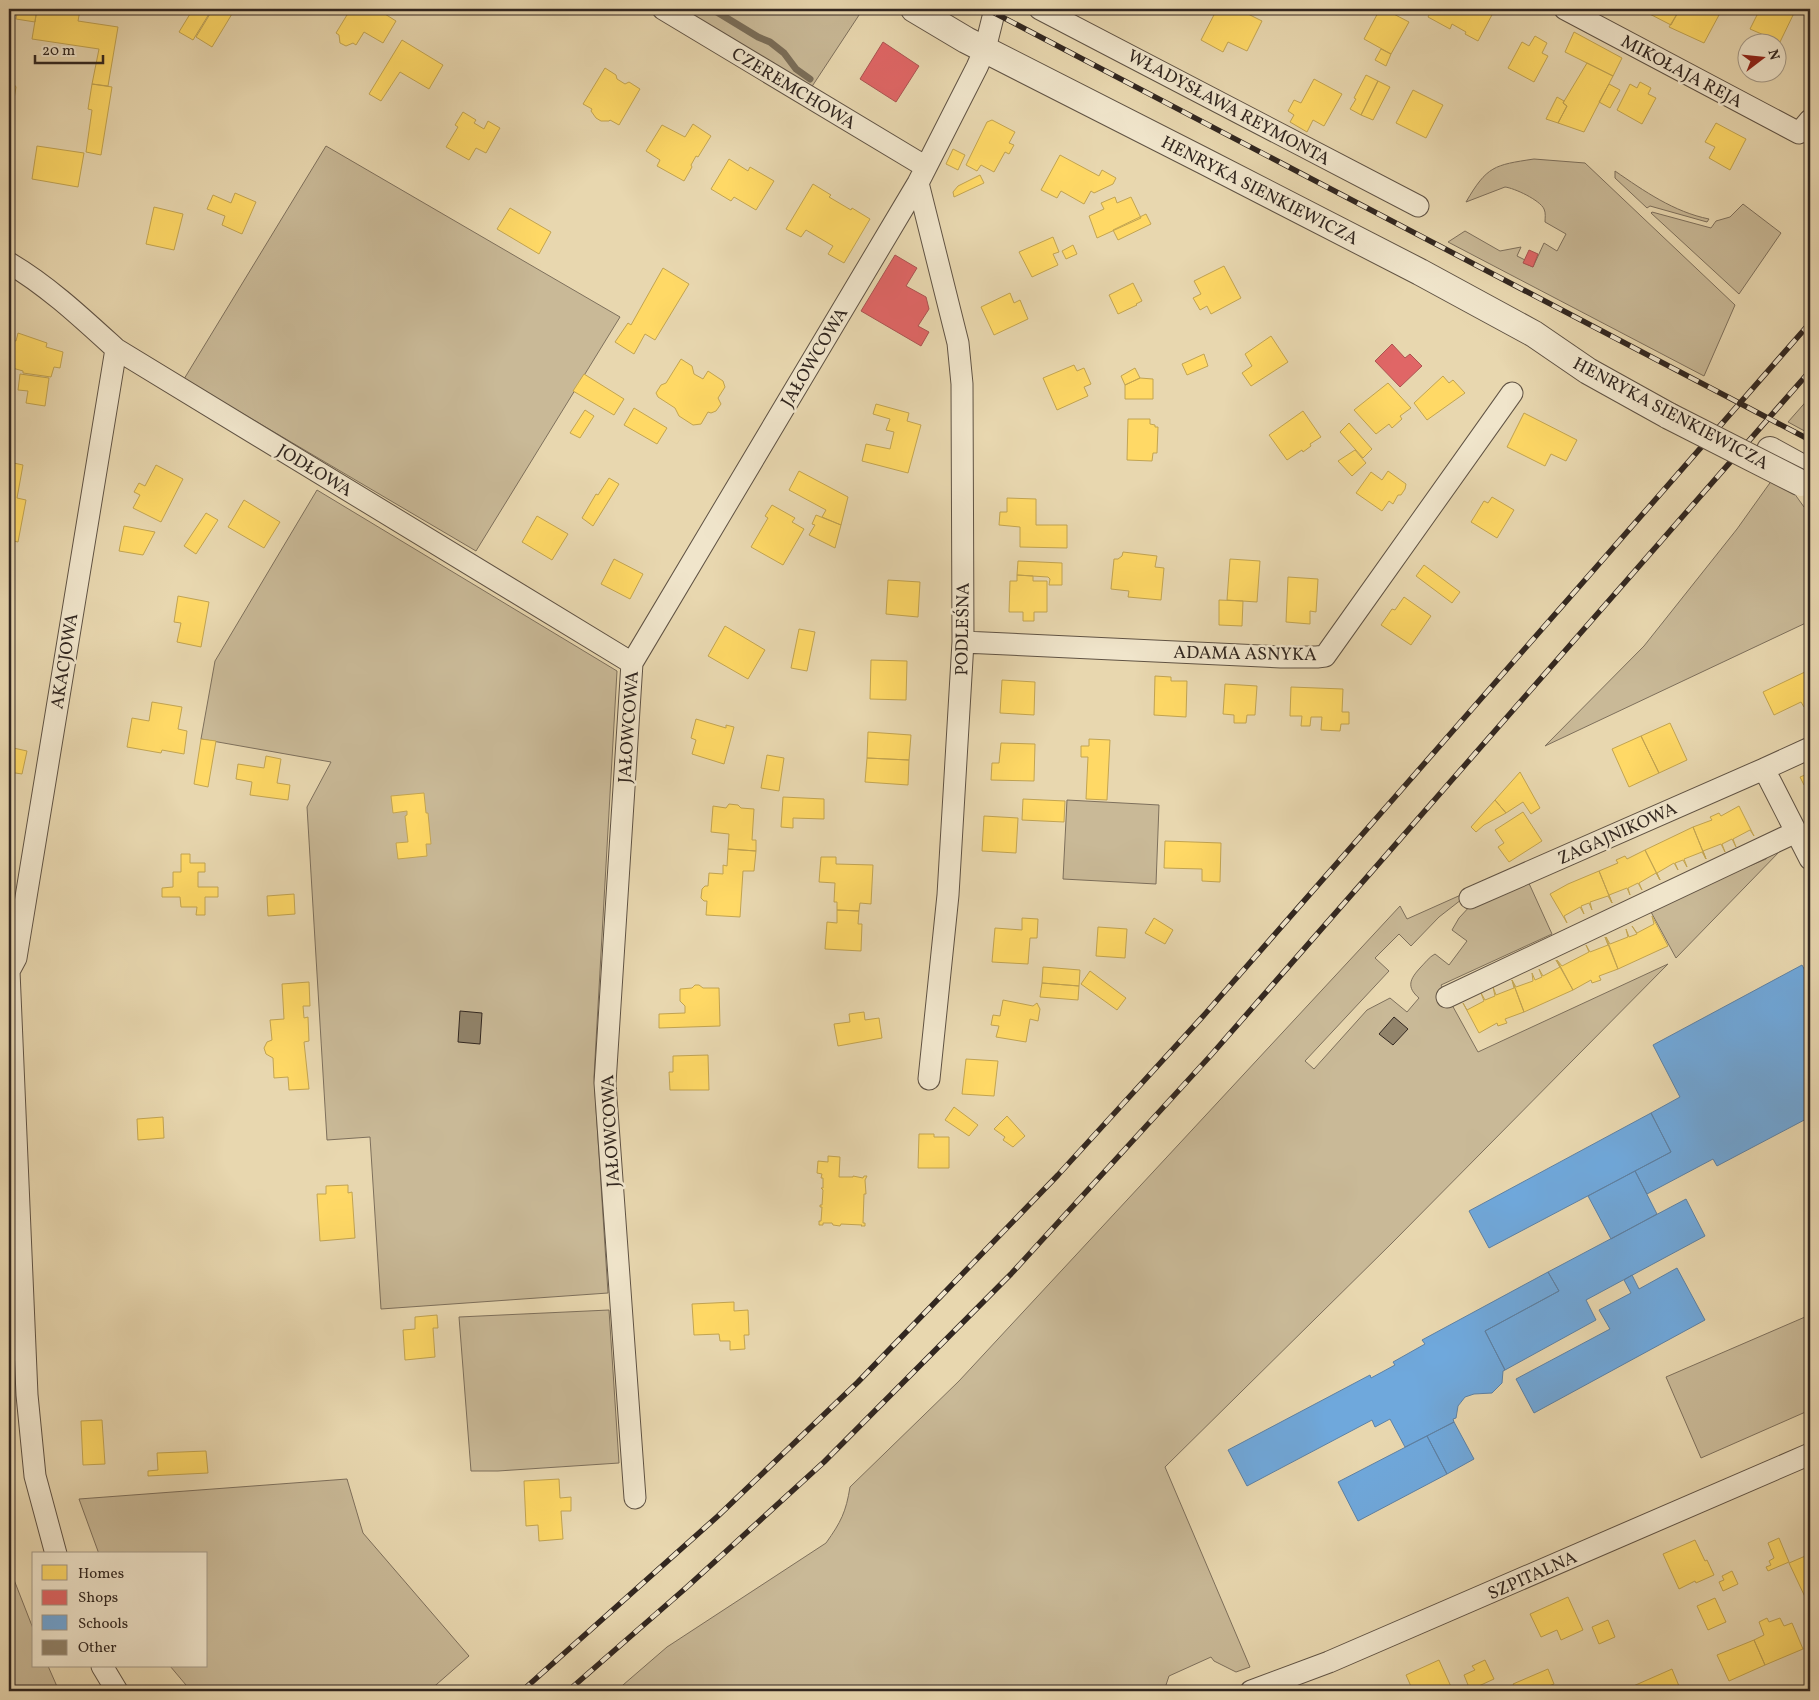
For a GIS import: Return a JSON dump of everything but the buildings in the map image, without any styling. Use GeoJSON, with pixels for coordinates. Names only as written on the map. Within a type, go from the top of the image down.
{"type":"FeatureCollection","features":[{"type":"Feature","properties":{"kind":"street","name":"CZEREMCHOWA"},"geometry":{"type":"LineString","coordinates":[[663,9],[922,175]]}},
{"type":"Feature","properties":{"kind":"street","name":"HENRYKA SIENKIEWICZA"},"geometry":{"type":"LineString","coordinates":[[914,9],[946,29],[1412,268],[1534,334],[1588,371],[1675,409],[1807,478]]}},
{"type":"Feature","properties":{"kind":"street","name":"JAŁOWCOWA"},"geometry":{"type":"LineString","coordinates":[[635,1498],[606,1083],[632,663],[922,175],[985,49],[995,9]]}},
{"type":"Feature","properties":{"kind":"street","name":"WŁADYSŁAWA REYMONTA"},"geometry":{"type":"LineString","coordinates":[[1040,9],[1418,206]]}},
{"type":"Feature","properties":{"kind":"street","name":"MIKOŁAJA REJA"},"geometry":{"type":"LineString","coordinates":[[1565,9],[1586,14],[1805,127]]}},
{"type":"Feature","properties":{"kind":"street","name":"PODLEŚNA"},"geometry":{"type":"LineString","coordinates":[[922,175],[953,318],[961,365],[963,400],[963,642],[948,895],[929,1079]]}},
{"type":"Feature","properties":{"kind":"street","name":"JODŁOWA"},"geometry":{"type":"LineString","coordinates":[[9,263],[23,271],[71,308],[116,349],[632,663]]}},
{"type":"Feature","properties":{"kind":"street","name":"AKACJOWA"},"geometry":{"type":"LineString","coordinates":[[9,971],[16,958],[116,349]]}},
{"type":"Feature","properties":{"kind":"street","name":"ADAMA ASNYKA"},"geometry":{"type":"LineString","coordinates":[[963,642],[1281,657],[1317,658],[1325,656],[1512,393]]}},
{"type":"Feature","properties":{"kind":"street","name":"ZAGAJNIKOWA"},"geometry":{"type":"LineString","coordinates":[[1470,898],[1810,748]]}},
{"type":"Feature","properties":{"kind":"street"},"geometry":{"type":"LineString","coordinates":[[1764,768],[1810,859]]}},
{"type":"Feature","properties":{"kind":"street"},"geometry":{"type":"LineString","coordinates":[[1447,997],[1796,832]]}},
{"type":"Feature","properties":{"kind":"street"},"geometry":{"type":"LineString","coordinates":[[9,971],[27,1395],[35,1476],[55,1552]]}},
{"type":"Feature","properties":{"kind":"street","name":"SZPITALNA"},"geometry":{"type":"LineString","coordinates":[[1251,1691],[1329,1662],[1810,1454]]}},
{"type":"Feature","properties":{"kind":"street"},"geometry":{"type":"LineString","coordinates":[[103,1668],[117,1691]]}},
{"type":"Feature","properties":{"kind":"shaded area"},"geometry":{"type":"Polygon","coordinates":[[[680,9],[863,9],[811,88],[680,9]]]}},
{"type":"Feature","properties":{"kind":"shaded area"},"geometry":{"type":"Polygon","coordinates":[[[326,146],[620,317],[476,551],[184,379],[326,146]]]}},
{"type":"Feature","properties":{"kind":"shaded area"},"geometry":{"type":"Polygon","coordinates":[[[1534,159],[1585,163],[1735,305],[1704,376],[1448,242],[1465,231],[1500,251],[1521,247],[1517,256],[1525,260],[1524,263],[1533,267],[1544,243],[1557,251],[1566,234],[1545,222],[1542,206],[1526,195],[1505,187],[1466,202],[1480,181],[1493,169],[1509,163],[1534,159]]]}},
{"type":"Feature","properties":{"kind":"shaded area"},"geometry":{"type":"Polygon","coordinates":[[[1615,171],[1672,206],[1709,219],[1707,222],[1650,206],[1647,208],[1615,178],[1615,171]]]}},
{"type":"Feature","properties":{"kind":"shaded area"},"geometry":{"type":"Polygon","coordinates":[[[1743,204],[1781,233],[1739,294],[1651,213],[1711,228],[1716,221],[1730,217],[1743,204]]]}},
{"type":"Feature","properties":{"kind":"shaded area"},"geometry":{"type":"Polygon","coordinates":[[[1810,397],[1810,434],[1788,422],[1810,397]]]}},
{"type":"Feature","properties":{"kind":"shaded area"},"geometry":{"type":"Polygon","coordinates":[[[1772,480],[1794,493],[1804,507],[1810,510],[1810,621],[1545,746],[1644,646],[1737,529],[1772,480]]]}},
{"type":"Feature","properties":{"kind":"shaded area"},"geometry":{"type":"Polygon","coordinates":[[[317,490],[617,671],[594,1077],[608,1293],[381,1309],[370,1137],[327,1140],[307,807],[331,762],[201,739],[215,661],[317,490]]]}},
{"type":"Feature","properties":{"kind":"shaded area"},"geometry":{"type":"Polygon","coordinates":[[[1067,800],[1159,805],[1156,884],[1063,879],[1067,800]]]}},
{"type":"Feature","properties":{"kind":"shaded area"},"geometry":{"type":"Polygon","coordinates":[[[1772,850],[1781,850],[1676,958],[1651,912],[1652,907],[1766,859],[1772,850]]]}},
{"type":"Feature","properties":{"kind":"shaded area"},"geometry":{"type":"Polygon","coordinates":[[[1527,879],[1552,934],[1441,985],[1478,1052],[1668,964],[1392,1243],[1165,1467],[1250,1667],[1236,1672],[1214,1661],[1211,1657],[1169,1676],[1164,1691],[616,1691],[667,1647],[826,1543],[842,1516],[850,1487],[959,1381],[1400,906],[1407,919],[1463,894],[1466,896],[1439,917],[1411,946],[1399,934],[1375,958],[1389,971],[1305,1061],[1314,1069],[1367,1010],[1390,998],[1407,1012],[1419,998],[1411,987],[1412,979],[1417,972],[1435,954],[1449,965],[1467,941],[1452,930],[1459,918],[1471,905],[1527,879]]]}},
{"type":"Feature","properties":{"kind":"shaded area"},"geometry":{"type":"Polygon","coordinates":[[[609,1310],[619,1463],[471,1471],[459,1317],[609,1310]]]}},
{"type":"Feature","properties":{"kind":"shaded area"},"geometry":{"type":"Polygon","coordinates":[[[1805,1317],[1810,1329],[1810,1410],[1701,1458],[1666,1377],[1805,1317]]]}},
{"type":"Feature","properties":{"kind":"shaded area"},"geometry":{"type":"Polygon","coordinates":[[[347,1479],[363,1533],[469,1656],[429,1691],[191,1691],[172,1668],[208,1668],[208,1552],[98,1552],[79,1499],[347,1479]]]}},
{"type":"Feature","properties":{"kind":"shaded area"},"geometry":{"type":"Polygon","coordinates":[[[9,1567],[32,1626],[32,1668],[49,1668],[59,1691],[9,1691],[9,1567]]]}},
{"type":"Feature","properties":{"kind":"waterway"},"geometry":{"type":"LineString","coordinates":[[712,9],[758,37],[770,42],[784,53],[796,69],[810,79]]}},
{"type":"Feature","properties":{"kind":"railway"},"geometry":{"type":"LineString","coordinates":[[987,9],[1810,440]]}},
{"type":"Feature","properties":{"kind":"railway"},"geometry":{"type":"LineString","coordinates":[[522,1691],[718,1516],[858,1382],[1058,1175],[1205,1014],[1810,323]]}},
{"type":"Feature","properties":{"kind":"railway"},"geometry":{"type":"LineString","coordinates":[[568,1691],[687,1587],[824,1462],[1011,1274],[1212,1054],[1810,371]]}}]}
